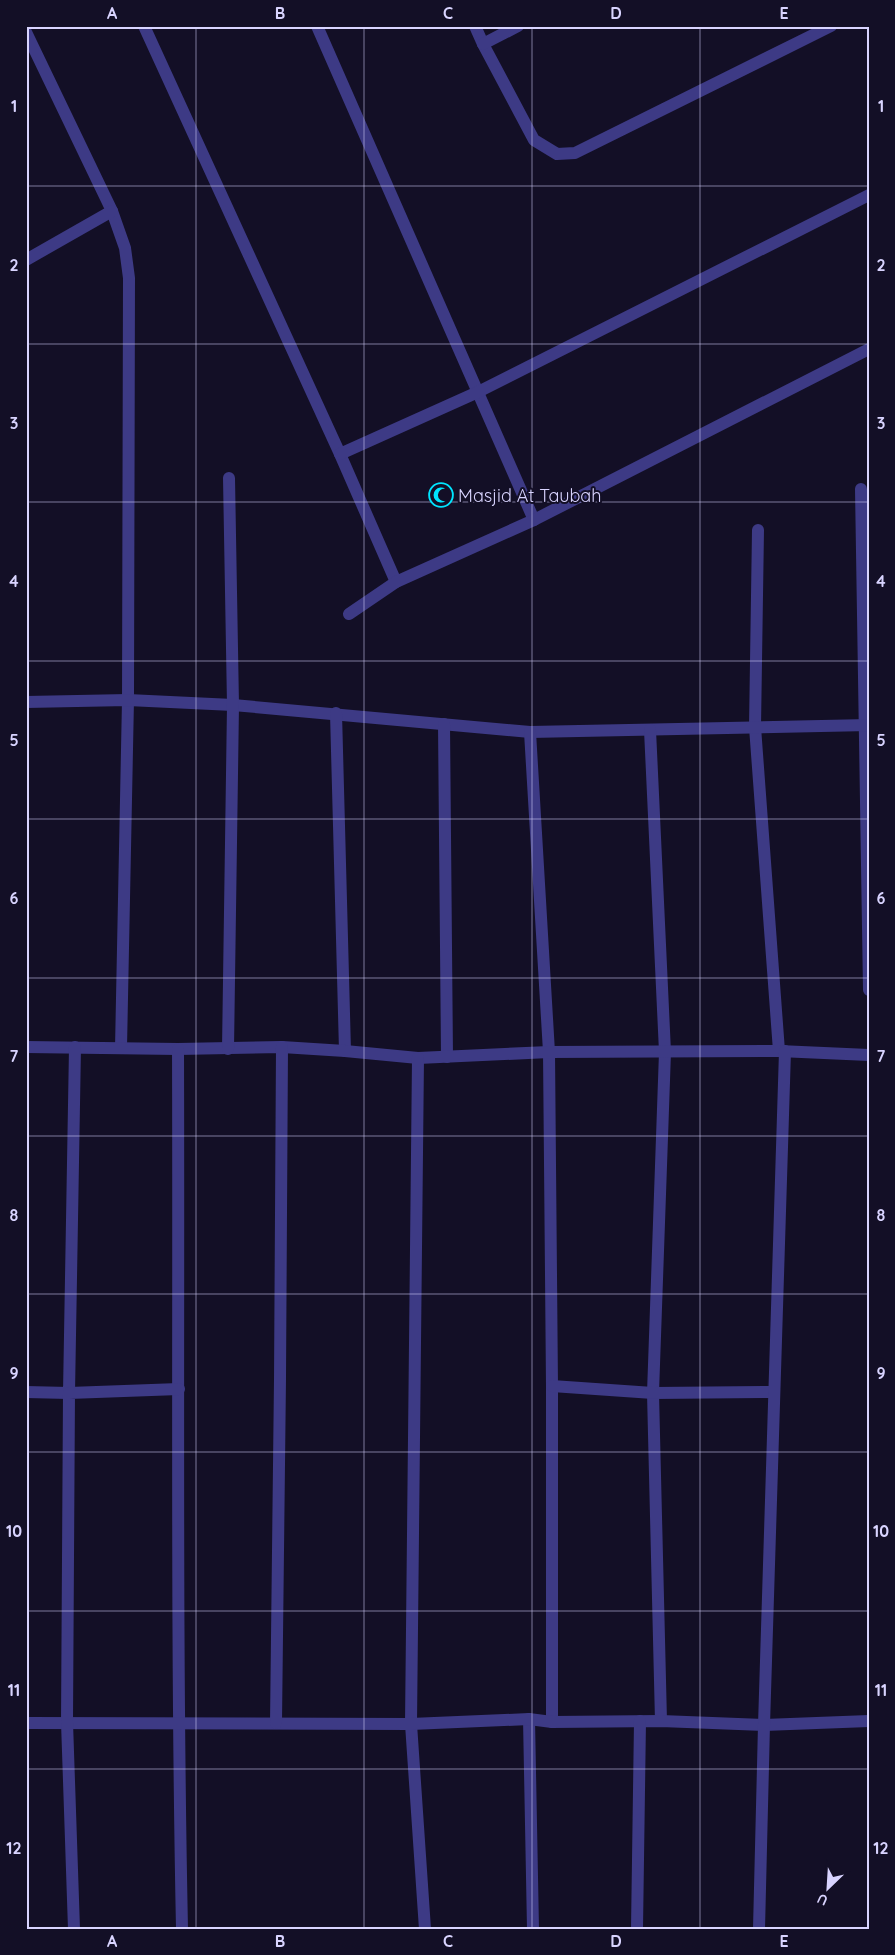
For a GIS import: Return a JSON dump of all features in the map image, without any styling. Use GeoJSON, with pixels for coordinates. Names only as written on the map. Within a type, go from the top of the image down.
{"type":"FeatureCollection","features":[{"type":"Feature","properties":{"kind":"street"},"geometry":{"type":"LineString","coordinates":[[144,26],[340,454],[396,582]]}},
{"type":"Feature","properties":{"kind":"street"},"geometry":{"type":"LineString","coordinates":[[317,26],[534,520]]}},
{"type":"Feature","properties":{"kind":"street"},"geometry":{"type":"LineString","coordinates":[[475,26],[482,44],[534,140],[557,154],[575,154],[831,26]]}},
{"type":"Feature","properties":{"kind":"street"},"geometry":{"type":"LineString","coordinates":[[482,44],[518,26]]}},
{"type":"Feature","properties":{"kind":"street"},"geometry":{"type":"LineString","coordinates":[[26,32],[112,211],[125,248],[129,278],[128,700],[121,1048]]}},
{"type":"Feature","properties":{"kind":"street"},"geometry":{"type":"LineString","coordinates":[[340,454],[478,392],[869,195]]}},
{"type":"Feature","properties":{"kind":"street"},"geometry":{"type":"LineString","coordinates":[[26,260],[112,211]]}},
{"type":"Feature","properties":{"kind":"street"},"geometry":{"type":"LineString","coordinates":[[349,614],[396,582],[534,520],[869,349]]}},
{"type":"Feature","properties":{"kind":"street"},"geometry":{"type":"LineString","coordinates":[[228,1049],[233,705],[229,478]]}},
{"type":"Feature","properties":{"kind":"street"},"geometry":{"type":"LineString","coordinates":[[861,489],[869,990]]}},
{"type":"Feature","properties":{"kind":"street"},"geometry":{"type":"LineString","coordinates":[[758,530],[755,727],[782,1051],[759,1929]]}},
{"type":"Feature","properties":{"kind":"street"},"geometry":{"type":"LineString","coordinates":[[26,702],[128,700],[233,705],[530,732],[866,725]]}},
{"type":"Feature","properties":{"kind":"street"},"geometry":{"type":"LineString","coordinates":[[336,713],[344,1051]]}},
{"type":"Feature","properties":{"kind":"street"},"geometry":{"type":"LineString","coordinates":[[444,724],[447,1057]]}},
{"type":"Feature","properties":{"kind":"street"},"geometry":{"type":"LineString","coordinates":[[650,730],[665,1052],[653,1393],[661,1721]]}},
{"type":"Feature","properties":{"kind":"street"},"geometry":{"type":"LineString","coordinates":[[530,732],[549,1052],[552,1386],[552,1722]]}},
{"type":"Feature","properties":{"kind":"street"},"geometry":{"type":"LineString","coordinates":[[26,1047],[282,1048],[344,1051],[418,1058],[549,1052],[782,1051],[869,1055]]}},
{"type":"Feature","properties":{"kind":"street"},"geometry":{"type":"LineString","coordinates":[[74,1929],[67,1722],[69,1393],[75,1047]]}},
{"type":"Feature","properties":{"kind":"street"},"geometry":{"type":"LineString","coordinates":[[276,1723],[282,1048]]}},
{"type":"Feature","properties":{"kind":"street"},"geometry":{"type":"LineString","coordinates":[[178,1049],[178,1723],[182,1929]]}},
{"type":"Feature","properties":{"kind":"street"},"geometry":{"type":"LineString","coordinates":[[418,1058],[411,1724],[425,1929]]}},
{"type":"Feature","properties":{"kind":"street"},"geometry":{"type":"LineString","coordinates":[[552,1386],[653,1393],[774,1392]]}},
{"type":"Feature","properties":{"kind":"street"},"geometry":{"type":"LineString","coordinates":[[26,1392],[69,1393],[179,1390]]}},
{"type":"Feature","properties":{"kind":"street"},"geometry":{"type":"LineString","coordinates":[[529,1719],[533,1929]]}},
{"type":"Feature","properties":{"kind":"street"},"geometry":{"type":"LineString","coordinates":[[26,1723],[411,1724],[529,1719],[552,1722],[661,1721],[764,1724],[869,1721]]}},
{"type":"Feature","properties":{"kind":"street"},"geometry":{"type":"LineString","coordinates":[[637,1929],[640,1721]]}},
{"type":"Feature","properties":{"kind":"place","name":"Masjid At Taubah"},"geometry":{"type":"Point","coordinates":[441,495]}}]}
